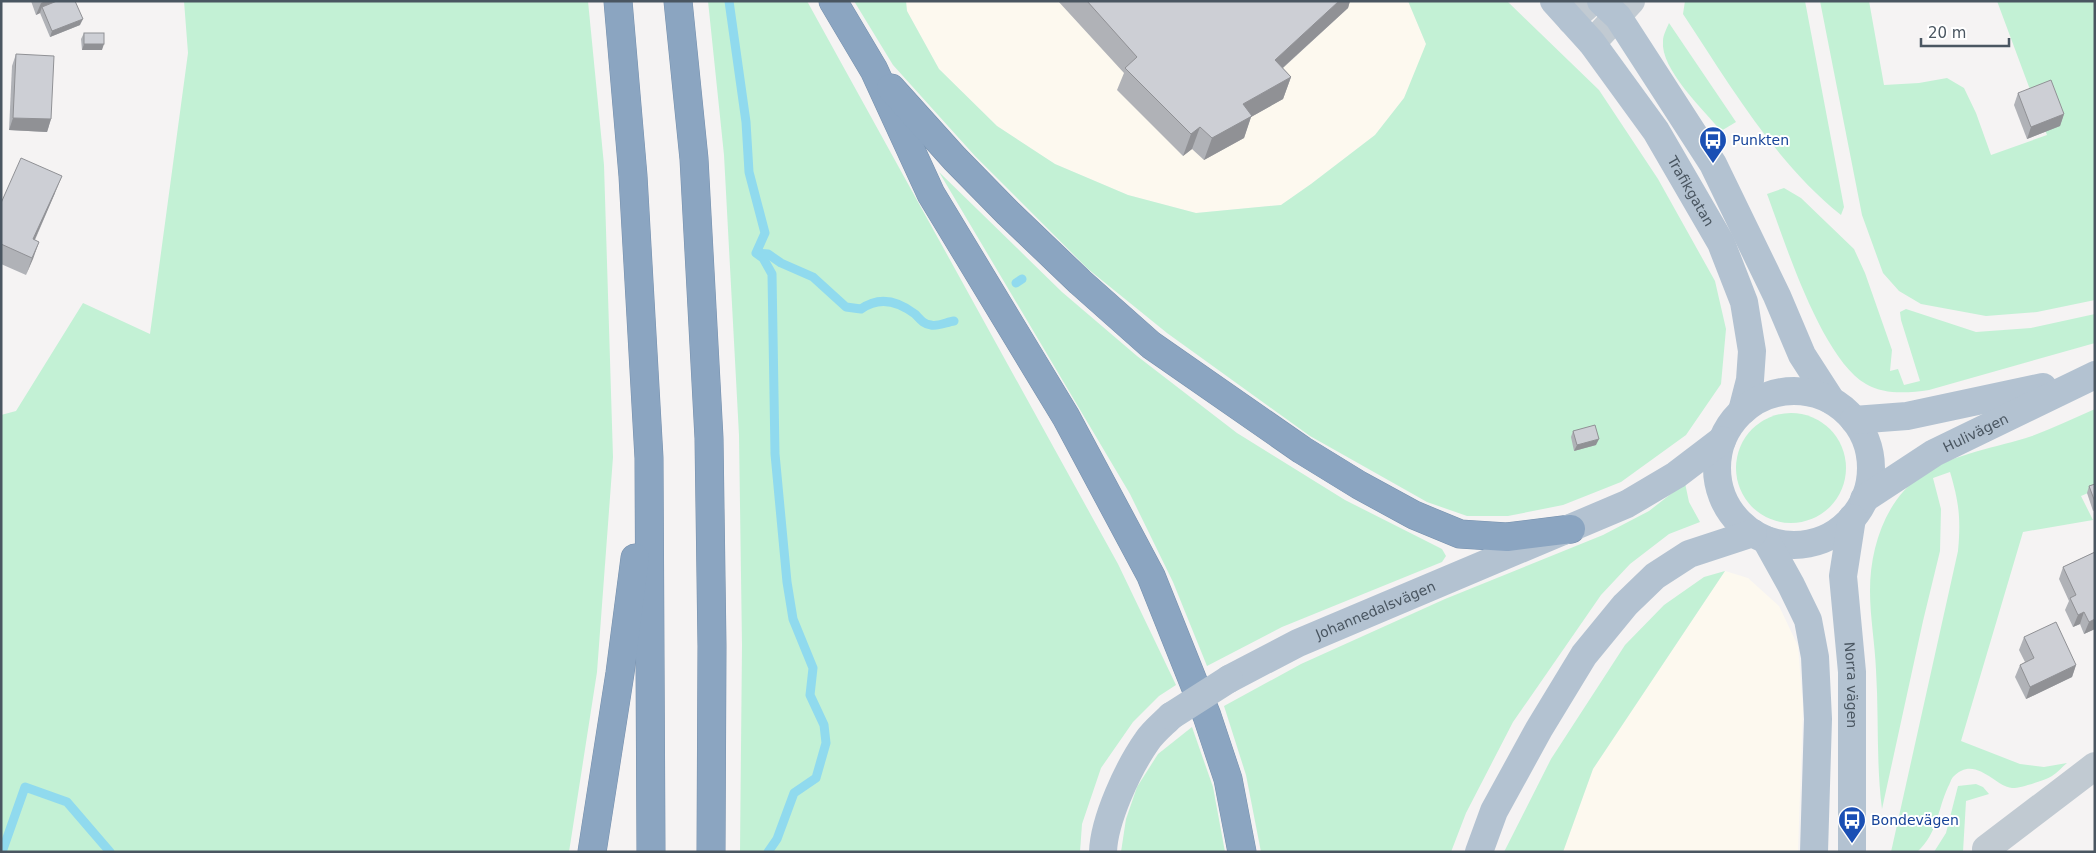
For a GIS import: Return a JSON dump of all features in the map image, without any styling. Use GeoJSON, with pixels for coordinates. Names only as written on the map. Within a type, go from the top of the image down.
{"type":"FeatureCollection","features":[{"type":"Feature","properties":{"kind":"highway"},"geometry":{"type":"LineString","coordinates":[[618,1],[633,176],[649,458],[651,852]]}},
{"type":"Feature","properties":{"kind":"highway"},"geometry":{"type":"LineString","coordinates":[[678,1],[694,159],[709,438],[712,646],[711,852]]}},
{"type":"Feature","properties":{"kind":"highway"},"geometry":{"type":"LineString","coordinates":[[833,1],[874,70],[931,194],[1066,417],[1151,576],[1207,716],[1228,779],[1242,852]]}},
{"type":"Feature","properties":{"kind":"highway"},"geometry":{"type":"LineString","coordinates":[[874,70],[954,159],[1080,282],[1151,345],[1302,450],[1359,485],[1414,515],[1460,534],[1507,538],[1571,529]]}},
{"type":"Feature","properties":{"kind":"highway"},"geometry":{"type":"LineString","coordinates":[[592,852],[620,672],[649,458]]}},
{"type":"Feature","properties":{"kind":"main road"},"geometry":{"type":"LineString","coordinates":[[1617,6],[1713,164],[1777,296],[1802,355],[1831,400],[1854,420],[1868,446],[1870,475],[1858,509],[1842,528],[1817,541],[1804,544],[1780,544],[1760,536],[1739,522],[1723,498],[1718,481],[1717,464],[1722,440],[1732,421],[1742,411],[1752,403],[1770,395],[1796,391],[1814,394],[1831,400]]}},
{"type":"Feature","properties":{"kind":"main road","name":"Trafikgatan"},"geometry":{"type":"LineString","coordinates":[[1562,11],[1592,43],[1656,131],[1721,243],[1744,302],[1752,351],[1750,380],[1742,411]]}},
{"type":"Feature","properties":{"kind":"main road","name":"Hulivägen"},"geometry":{"type":"LineString","coordinates":[[1854,420],[1907,416],[2094,375]]}},
{"type":"Feature","properties":{"kind":"main road","name":"Hulivägen"},"geometry":{"type":"LineString","coordinates":[[1858,509],[1934,453],[2094,375]]}},
{"type":"Feature","properties":{"kind":"main road","name":"Johannedalsvägen"},"geometry":{"type":"LineString","coordinates":[[1103,852],[1103,838],[1132,764],[1148,740],[1171,716],[1229,679],[1298,643],[1627,504],[1676,476],[1722,440]]}},
{"type":"Feature","properties":{"kind":"main road","name":"Norra vägen"},"geometry":{"type":"LineString","coordinates":[[1852,852],[1852,672],[1844,576],[1858,509]]}},
{"type":"Feature","properties":{"kind":"main road"},"geometry":{"type":"LineString","coordinates":[[1479,852],[1494,811],[1539,729],[1584,655],[1625,605],[1655,576],[1689,554],[1760,536]]}},
{"type":"Feature","properties":{"kind":"main road"},"geometry":{"type":"LineString","coordinates":[[1760,536],[1792,585],[1808,620],[1815,657],[1818,718],[1814,852]]}},
{"type":"Feature","properties":{"kind":"street"},"geometry":{"type":"LineString","coordinates":[[1562,11],[1592,1]]}},
{"type":"Feature","properties":{"kind":"street"},"geometry":{"type":"LineString","coordinates":[[1592,43],[1617,6]]}},
{"type":"Feature","properties":{"kind":"street"},"geometry":{"type":"LineString","coordinates":[[1986,849],[2095,766]]}},
{"type":"Feature","properties":{"kind":"shaded area"},"geometry":{"type":"Polygon","coordinates":[[[906,1],[1408,1],[1426,44],[1417,71],[1404,98],[1375,135],[1311,184],[1281,205],[1196,213],[1128,195],[1055,164],[997,126],[939,69],[907,11],[906,1]]]}},
{"type":"Feature","properties":{"kind":"shaded area"},"geometry":{"type":"Polygon","coordinates":[[[1725,571],[1748,578],[1779,606],[1798,646],[1803,708],[1798,852],[1563,852],[1593,769],[1725,571]]]}},
{"type":"Feature","properties":{"kind":"green space"},"geometry":{"type":"Polygon","coordinates":[[[184,1],[588,1],[604,165],[613,457],[597,672],[569,852],[1,852],[1,415],[16,411],[83,303],[150,334],[188,53],[184,1]]]}},
{"type":"Feature","properties":{"kind":"green space"},"geometry":{"type":"Polygon","coordinates":[[[708,1],[807,1],[1118,564],[1176,685],[1159,696],[1133,722],[1101,768],[1082,824],[1080,852],[740,852],[742,645],[739,435],[724,155],[708,1]]]}},
{"type":"Feature","properties":{"kind":"green space"},"geometry":{"type":"Polygon","coordinates":[[[854,1],[906,1],[907,11],[939,69],[997,126],[1055,164],[1128,195],[1196,213],[1281,205],[1375,135],[1404,98],[1426,44],[1408,1],[1507,1],[1599,90],[1658,179],[1715,281],[1726,329],[1721,384],[1686,435],[1621,482],[1563,505],[1508,516],[1467,516],[1427,502],[1310,436],[1167,333],[1088,269],[975,156],[893,65],[854,1]]]}},
{"type":"Feature","properties":{"kind":"green space"},"geometry":{"type":"Polygon","coordinates":[[[1685,1],[1805,1],[1844,207],[1841,215],[1795,171],[1736,95],[1683,14],[1685,1]]]}},
{"type":"Feature","properties":{"kind":"green space"},"geometry":{"type":"Polygon","coordinates":[[[1820,1],[1869,1],[1884,85],[1919,83],[1947,78],[1964,88],[1976,113],[1991,155],[2047,135],[1997,1],[2095,1],[2095,300],[2037,312],[1986,316],[1921,304],[1899,291],[1883,273],[1862,215],[1820,1]]]}},
{"type":"Feature","properties":{"kind":"green space"},"geometry":{"type":"Polygon","coordinates":[[[1669,23],[1736,122],[1721,131],[1694,101],[1668,64],[1663,41],[1669,23]]]}},
{"type":"Feature","properties":{"kind":"green space"},"geometry":{"type":"Polygon","coordinates":[[[939,172],[1062,292],[1137,356],[1237,433],[1345,500],[1442,549],[1446,556],[1442,562],[1282,627],[1207,666],[1173,582],[1130,494],[939,172]]]}},
{"type":"Feature","properties":{"kind":"green space"},"geometry":{"type":"Polygon","coordinates":[[[1784,188],[1801,198],[1854,249],[1865,273],[1892,350],[1890,371],[1898,369],[1904,385],[1920,381],[1901,320],[1900,312],[1906,309],[1976,332],[2031,328],[2095,314],[2095,343],[1929,390],[1889,392],[1873,388],[1850,370],[1834,350],[1806,297],[1767,194],[1784,188]]]}},
{"type":"Feature","properties":{"kind":"green space"},"geometry":{"type":"Polygon","coordinates":[[[2095,409],[2095,490],[2081,496],[2093,520],[2023,532],[1961,741],[2020,764],[2044,767],[2067,763],[2049,778],[2015,788],[2005,786],[1977,770],[1961,771],[1952,779],[1933,829],[1924,845],[1917,852],[1891,852],[1958,551],[1958,511],[1950,472],[1933,478],[1941,509],[1940,551],[1882,809],[1879,774],[1877,688],[1870,591],[1873,558],[1882,526],[1889,511],[1909,485],[1934,467],[1961,456],[2032,436],[2095,409]]]}},
{"type":"Feature","properties":{"kind":"green space"},"geometry":{"type":"Polygon","coordinates":[[[1791,413],[1812,417],[1830,429],[1842,447],[1846,468],[1842,489],[1830,507],[1812,519],[1791,523],[1770,519],[1752,507],[1740,489],[1736,468],[1740,447],[1752,429],[1770,417],[1791,413]]]}},
{"type":"Feature","properties":{"kind":"green space"},"geometry":{"type":"Polygon","coordinates":[[[1685,483],[1689,502],[1700,522],[1669,534],[1630,564],[1601,595],[1513,722],[1466,813],[1451,852],[1261,852],[1246,775],[1224,706],[1301,664],[1445,599],[1603,535],[1649,511],[1685,483]]]}},
{"type":"Feature","properties":{"kind":"green space"},"geometry":{"type":"Polygon","coordinates":[[[1725,571],[1593,769],[1563,852],[1504,852],[1551,759],[1625,645],[1664,605],[1704,577],[1725,571]]]}},
{"type":"Feature","properties":{"kind":"green space"},"geometry":{"type":"Polygon","coordinates":[[[1192,727],[1213,787],[1225,852],[1121,852],[1126,819],[1137,787],[1158,754],[1192,727]]]}},
{"type":"Feature","properties":{"kind":"green space"},"geometry":{"type":"Polygon","coordinates":[[[1976,784],[1983,787],[1989,794],[1966,801],[1963,852],[1934,852],[1946,833],[1958,786],[1976,784]]]}},
{"type":"Feature","properties":{"kind":"building"},"geometry":{"type":"Polygon","coordinates":[[[57,1],[75,1],[83,19],[52,31],[42,7],[57,1]]]}},
{"type":"Feature","properties":{"kind":"building"},"geometry":{"type":"Polygon","coordinates":[[[1087,1],[1339,1],[1275,60],[1291,77],[1243,104],[1252,116],[1212,138],[1200,127],[1191,134],[1125,68],[1137,57],[1087,1]]]}},
{"type":"Feature","properties":{"kind":"building"},"geometry":{"type":"Polygon","coordinates":[[[84,33],[104,33],[104,44],[84,44],[84,33]]]}},
{"type":"Feature","properties":{"kind":"building"},"geometry":{"type":"Polygon","coordinates":[[[16,54],[54,56],[51,119],[13,118],[16,54]]]}},
{"type":"Feature","properties":{"kind":"building"},"geometry":{"type":"Polygon","coordinates":[[[2051,80],[2064,114],[2031,127],[2018,93],[2051,80]]]}},
{"type":"Feature","properties":{"kind":"building"},"geometry":{"type":"Polygon","coordinates":[[[21,158],[62,176],[33,239],[39,242],[32,258],[1,244],[1,203],[21,158]]]}},
{"type":"Feature","properties":{"kind":"building"},"geometry":{"type":"Polygon","coordinates":[[[1595,425],[1599,439],[1577,445],[1573,431],[1595,425]]]}},
{"type":"Feature","properties":{"kind":"building"},"geometry":{"type":"Polygon","coordinates":[[[2095,484],[2095,502],[2089,486],[2095,484]]]}},
{"type":"Feature","properties":{"kind":"building"},"geometry":{"type":"Polygon","coordinates":[[[2095,552],[2095,619],[2089,622],[2084,612],[2078,615],[2070,598],[2076,595],[2063,567],[2095,552]]]}},
{"type":"Feature","properties":{"kind":"building"},"geometry":{"type":"Polygon","coordinates":[[[2056,622],[2076,665],[2030,687],[2020,665],[2034,658],[2024,637],[2056,622]]]}},
{"type":"Feature","properties":{"kind":"waterway"},"geometry":{"type":"LineString","coordinates":[[729,1],[746,122],[749,172],[765,233],[756,253],[763,258],[772,274],[775,454],[787,582],[793,619],[813,668],[810,695],[824,725],[826,743],[816,778],[794,793],[777,839],[768,852]]}},
{"type":"Feature","properties":{"kind":"waterway"},"geometry":{"type":"LineString","coordinates":[[758,253],[768,254],[781,263],[813,277],[846,307],[861,309],[875,302],[882,301],[902,306],[928,324],[936,325],[954,321]]}},
{"type":"Feature","properties":{"kind":"waterway"},"geometry":{"type":"LineString","coordinates":[[1016,283],[1022,279]]}},
{"type":"Feature","properties":{"kind":"waterway"},"geometry":{"type":"LineString","coordinates":[[2,852],[25,787],[67,802],[110,852]]}},
{"type":"Feature","properties":{"kind":"place","name":"Punkten"},"geometry":{"type":"Point","coordinates":[1713,164]}},
{"type":"Feature","properties":{"kind":"place","name":"Bondevägen"},"geometry":{"type":"Point","coordinates":[1852,844]}}]}
